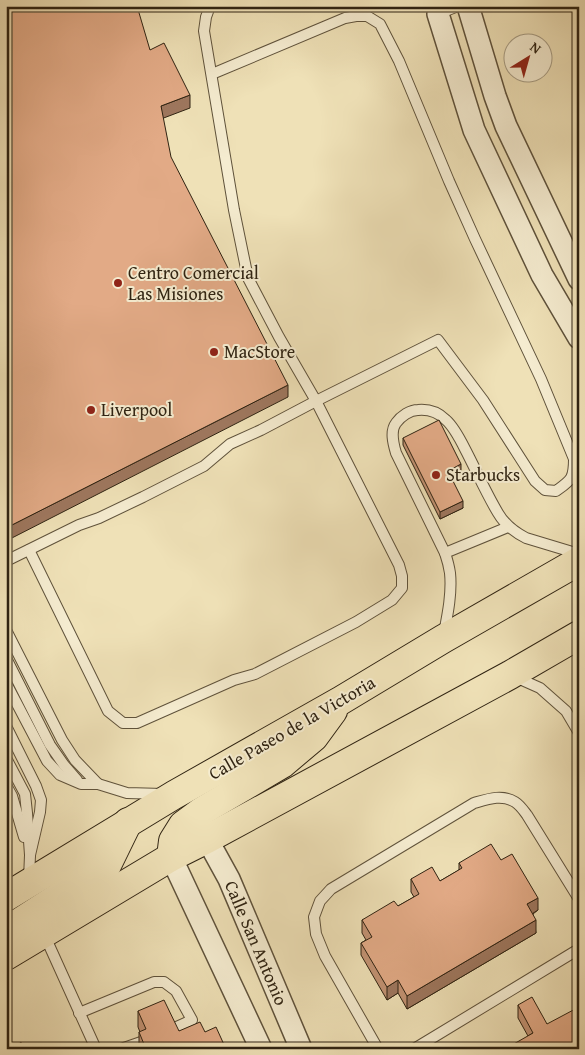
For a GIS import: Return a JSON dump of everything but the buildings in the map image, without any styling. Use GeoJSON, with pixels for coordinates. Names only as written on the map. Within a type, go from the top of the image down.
{"type":"FeatureCollection","features":[{"type":"Feature","properties":{"kind":"main road","name":"Calle Paseo de la Victoria"},"geometry":{"type":"LineString","coordinates":[[17,891],[128,822],[579,561]]}},
{"type":"Feature","properties":{"kind":"main road"},"geometry":{"type":"LineString","coordinates":[[6,956],[172,857],[510,675],[579,634]]}},
{"type":"Feature","properties":{"kind":"main road"},"geometry":{"type":"LineString","coordinates":[[172,857],[173,841],[183,825],[202,811],[282,764],[314,737],[340,701]]}},
{"type":"Feature","properties":{"kind":"main road"},"geometry":{"type":"LineString","coordinates":[[6,931],[107,864],[128,822]]}},
{"type":"Feature","properties":{"kind":"street"},"geometry":{"type":"LineString","coordinates":[[468,6],[506,126],[579,279]]}},
{"type":"Feature","properties":{"kind":"street"},"geometry":{"type":"LineString","coordinates":[[445,9],[474,130],[542,276],[579,338]]}},
{"type":"Feature","properties":{"kind":"street","name":"Calle San Antonio"},"geometry":{"type":"LineString","coordinates":[[207,839],[229,879],[302,1049]]}},
{"type":"Feature","properties":{"kind":"street"},"geometry":{"type":"LineString","coordinates":[[172,857],[261,1049]]}},
{"type":"Feature","properties":{"kind":"lane"},"geometry":{"type":"LineString","coordinates":[[28,550],[108,711],[123,723],[137,723],[234,680],[255,674],[370,613],[392,600],[402,588],[400,565],[316,402],[248,278],[234,210],[204,31],[210,6]]}},
{"type":"Feature","properties":{"kind":"lane"},"geometry":{"type":"LineString","coordinates":[[6,561],[79,525],[134,502],[204,466],[230,444],[262,430],[438,340],[483,400],[535,481],[545,490],[556,491],[569,482],[574,472],[574,458],[542,379],[475,239],[445,173],[399,61],[380,24],[367,16],[345,18],[212,74]]}},
{"type":"Feature","properties":{"kind":"lane"},"geometry":{"type":"LineString","coordinates":[[443,639],[448,608],[450,571],[445,553],[393,443],[394,426],[405,414],[414,410],[432,410],[448,421],[498,513],[508,527],[518,535],[579,554]]}},
{"type":"Feature","properties":{"kind":"lane"},"geometry":{"type":"LineString","coordinates":[[445,553],[508,527]]}},
{"type":"Feature","properties":{"kind":"lane"},"geometry":{"type":"LineString","coordinates":[[6,630],[62,740],[75,760],[98,784]]}},
{"type":"Feature","properties":{"kind":"lane"},"geometry":{"type":"LineString","coordinates":[[6,658],[50,745],[64,766],[81,784]]}},
{"type":"Feature","properties":{"kind":"lane"},"geometry":{"type":"LineString","coordinates":[[510,675],[540,688],[566,711],[579,733]]}},
{"type":"Feature","properties":{"kind":"lane"},"geometry":{"type":"LineString","coordinates":[[6,683],[47,761],[60,775],[81,784],[98,784],[127,793],[174,795]]}},
{"type":"Feature","properties":{"kind":"lane"},"geometry":{"type":"LineString","coordinates":[[6,726],[41,800],[30,855],[17,891]]}},
{"type":"Feature","properties":{"kind":"lane"},"geometry":{"type":"LineString","coordinates":[[6,758],[25,794],[30,855]]}},
{"type":"Feature","properties":{"kind":"lane"},"geometry":{"type":"LineString","coordinates":[[6,785],[12,796],[30,855]]}},
{"type":"Feature","properties":{"kind":"lane"},"geometry":{"type":"LineString","coordinates":[[378,1049],[325,956],[316,934],[314,917],[320,901],[331,889],[474,803],[491,798],[504,798],[516,802],[527,815],[579,899]]}},
{"type":"Feature","properties":{"kind":"lane"},"geometry":{"type":"LineString","coordinates":[[44,934],[96,1049]]}},
{"type":"Feature","properties":{"kind":"lane"},"geometry":{"type":"LineString","coordinates":[[414,1049],[579,949]]}},
{"type":"Feature","properties":{"kind":"lane"},"geometry":{"type":"LineString","coordinates":[[80,1013],[154,982],[164,982],[176,991],[192,1020],[170,1030]]}},
{"type":"Feature","properties":{"kind":"lane"},"geometry":{"type":"LineString","coordinates":[[122,1049],[144,1041]]}},
{"type":"Feature","properties":{"kind":"place","name":"Centro Comercial Las Misiones"},"geometry":{"type":"Point","coordinates":[118,283]}},
{"type":"Feature","properties":{"kind":"place","name":"MacStore"},"geometry":{"type":"Point","coordinates":[214,352]}},
{"type":"Feature","properties":{"kind":"place","name":"Liverpool"},"geometry":{"type":"Point","coordinates":[91,410]}},
{"type":"Feature","properties":{"kind":"place","name":"Starbucks"},"geometry":{"type":"Point","coordinates":[436,475]}}]}
